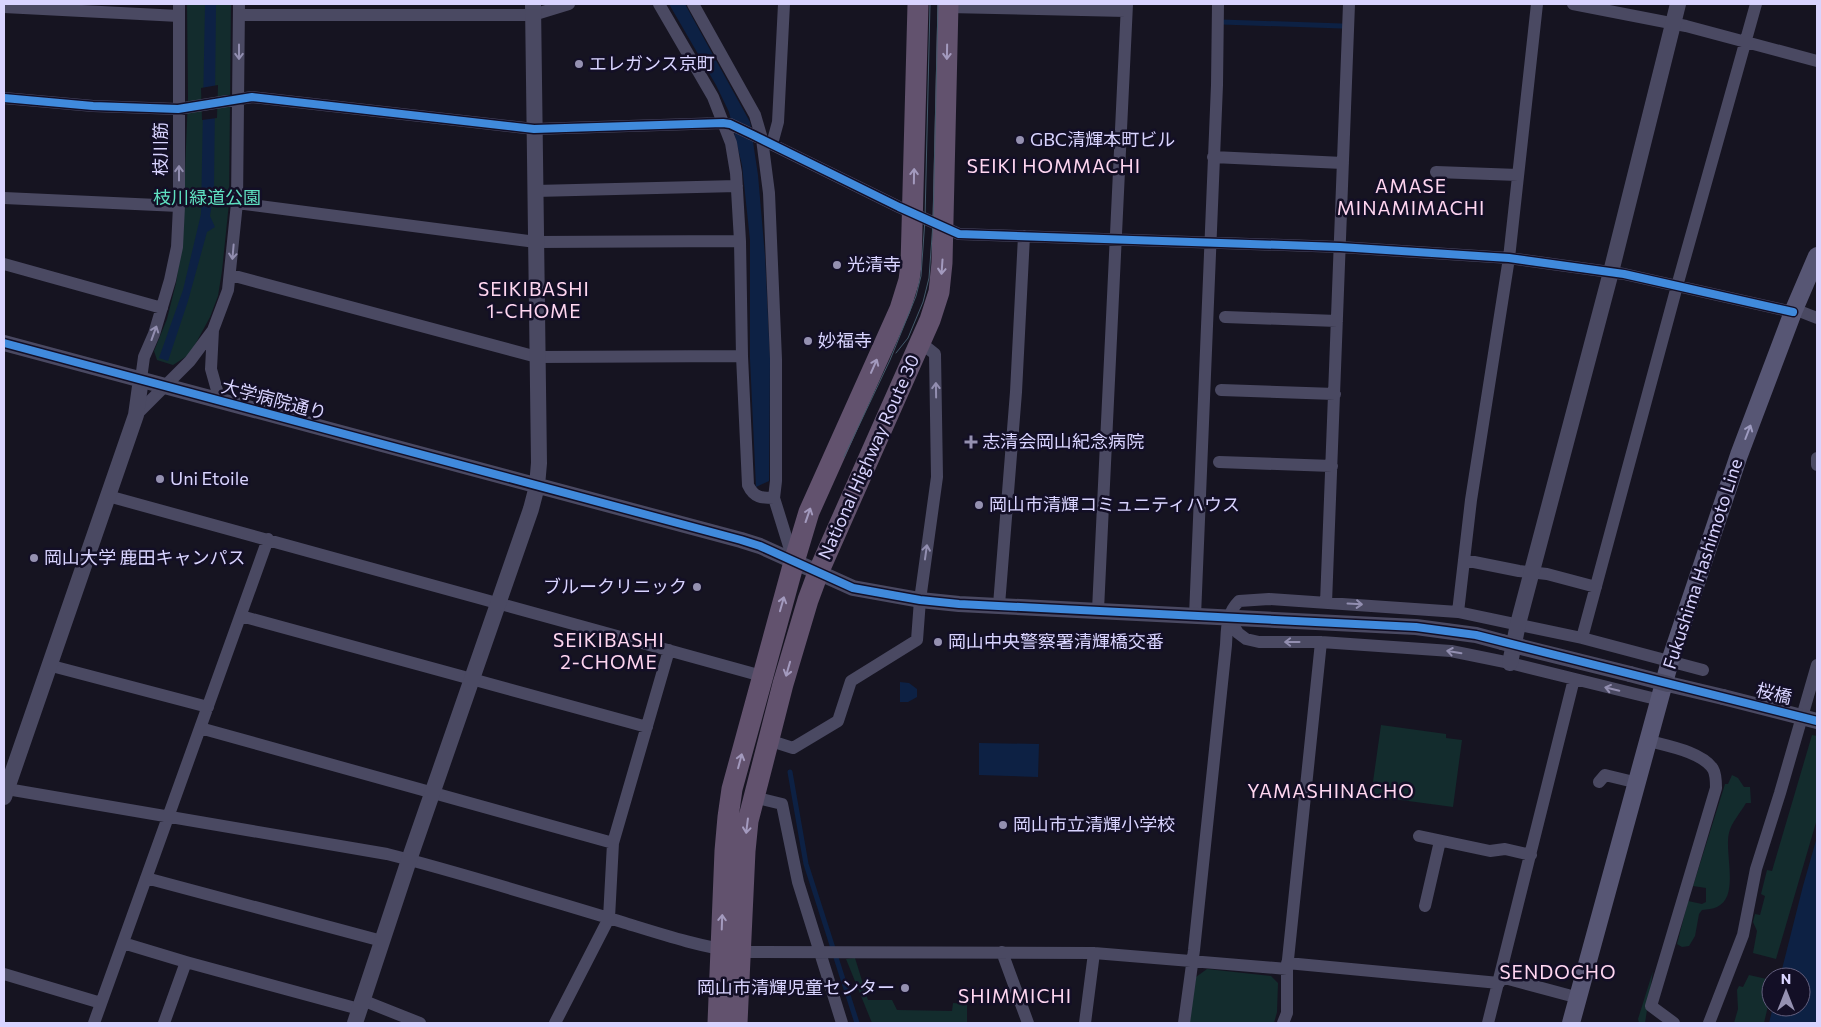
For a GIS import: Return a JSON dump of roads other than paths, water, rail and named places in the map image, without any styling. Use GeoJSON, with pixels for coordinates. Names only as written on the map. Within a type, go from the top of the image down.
{"type":"FeatureCollection","features":[{"type":"Feature","properties":{"kind":"highway","name":"National Highway Route 30"},"geometry":{"type":"LineString","coordinates":[[737,1023],[731,950],[728,816],[732,789],[809,512],[905,295],[911,265],[918,4]]}},
{"type":"Feature","properties":{"kind":"highway","name":"National Highway Route 30"},"geometry":{"type":"LineString","coordinates":[[718,1023],[731,950],[748,821],[753,797],[808,600],[818,572],[920,342],[939,292],[944,228],[948,5]]}},
{"type":"Feature","properties":{"kind":"main road","name":"Fukushima Hashimoto Line"},"geometry":{"type":"LineString","coordinates":[[1572,1023],[1670,661],[1739,455],[1794,310],[1817,256]]}},
{"type":"Feature","properties":{"kind":"street"},"geometry":{"type":"LineString","coordinates":[[136,415],[190,361],[213,330],[228,290],[237,203],[239,9],[533,10],[569,4]]}},
{"type":"Feature","properties":{"kind":"street"},"geometry":{"type":"LineString","coordinates":[[659,4],[713,97],[726,123],[731,143],[737,186],[740,241],[742,356],[748,485],[754,495],[774,498]]}},
{"type":"Feature","properties":{"kind":"street"},"geometry":{"type":"LineString","coordinates":[[693,4],[755,115],[762,139],[769,193],[776,359],[776,481],[774,498],[794,562]]}},
{"type":"Feature","properties":{"kind":"street"},"geometry":{"type":"LineString","coordinates":[[762,139],[778,122],[784,4]]}},
{"type":"Feature","properties":{"kind":"street"},"geometry":{"type":"LineString","coordinates":[[1195,616],[1217,85],[1218,4]]}},
{"type":"Feature","properties":{"kind":"street"},"geometry":{"type":"LineString","coordinates":[[1326,603],[1349,4]]}},
{"type":"Feature","properties":{"kind":"street"},"geometry":{"type":"LineString","coordinates":[[1458,612],[1488,386],[1509,258],[1537,4]]}},
{"type":"Feature","properties":{"kind":"street"},"geometry":{"type":"LineString","coordinates":[[1573,4],[1746,41],[1817,61]]}},
{"type":"Feature","properties":{"kind":"street"},"geometry":{"type":"LineString","coordinates":[[1510,663],[1531,572],[1678,4]]}},
{"type":"Feature","properties":{"kind":"street"},"geometry":{"type":"LineString","coordinates":[[1582,638],[1677,286],[1756,4]]}},
{"type":"Feature","properties":{"kind":"street"},"geometry":{"type":"LineString","coordinates":[[948,5],[1126,8],[1098,610]]}},
{"type":"Feature","properties":{"kind":"street"},"geometry":{"type":"LineString","coordinates":[[4,7],[179,10]]}},
{"type":"Feature","properties":{"kind":"street","name":"枝川筋"},"geometry":{"type":"LineString","coordinates":[[141,379],[144,357],[162,308],[177,247],[179,206],[179,10]]}},
{"type":"Feature","properties":{"kind":"street"},"geometry":{"type":"LineString","coordinates":[[358,1011],[532,509],[537,486],[539,463],[533,10]]}},
{"type":"Feature","properties":{"kind":"street"},"geometry":{"type":"LineString","coordinates":[[4,98],[93,106],[178,109],[252,97],[534,129],[726,123],[958,234],[1340,247],[1509,258],[1610,272],[1794,310],[1817,318]]}},
{"type":"Feature","properties":{"kind":"street"},"geometry":{"type":"LineString","coordinates":[[1213,157],[1343,163]]}},
{"type":"Feature","properties":{"kind":"street"},"geometry":{"type":"LineString","coordinates":[[1436,172],[1518,175]]}},
{"type":"Feature","properties":{"kind":"street"},"geometry":{"type":"LineString","coordinates":[[535,191],[737,186]]}},
{"type":"Feature","properties":{"kind":"street"},"geometry":{"type":"LineString","coordinates":[[4,198],[179,206]]}},
{"type":"Feature","properties":{"kind":"street"},"geometry":{"type":"LineString","coordinates":[[237,203],[536,242],[740,241]]}},
{"type":"Feature","properties":{"kind":"street"},"geometry":{"type":"LineString","coordinates":[[998,605],[1016,392],[1024,236]]}},
{"type":"Feature","properties":{"kind":"street"},"geometry":{"type":"LineString","coordinates":[[4,264],[162,308]]}},
{"type":"Feature","properties":{"kind":"street"},"geometry":{"type":"LineString","coordinates":[[231,275],[537,357],[742,356]]}},
{"type":"Feature","properties":{"kind":"street"},"geometry":{"type":"LineString","coordinates":[[1225,317],[1337,321]]}},
{"type":"Feature","properties":{"kind":"street"},"geometry":{"type":"LineString","coordinates":[[213,330],[212,369],[220,401]]}},
{"type":"Feature","properties":{"kind":"street"},"geometry":{"type":"LineString","coordinates":[[768,740],[793,748],[838,721],[851,681],[917,640],[920,600],[936,477],[936,354],[920,342]]}},
{"type":"Feature","properties":{"kind":"street","name":"大学病院通り"},"geometry":{"type":"LineString","coordinates":[[4,343],[741,540],[760,546],[853,588],[920,600],[1098,610]]}},
{"type":"Feature","properties":{"kind":"street"},"geometry":{"type":"LineString","coordinates":[[141,379],[136,415],[5,793],[168,817],[387,854],[429,864],[700,945],[731,950],[1094,952],[1193,962],[1287,966],[1500,980],[1579,998]]}},
{"type":"Feature","properties":{"kind":"street"},"geometry":{"type":"LineString","coordinates":[[1221,390],[1334,394]]}},
{"type":"Feature","properties":{"kind":"street"},"geometry":{"type":"LineString","coordinates":[[1817,458],[1817,465]]}},
{"type":"Feature","properties":{"kind":"street"},"geometry":{"type":"LineString","coordinates":[[1219,462],[1332,466]]}},
{"type":"Feature","properties":{"kind":"street"},"geometry":{"type":"LineString","coordinates":[[108,496],[762,676]]}},
{"type":"Feature","properties":{"kind":"street"},"geometry":{"type":"LineString","coordinates":[[94,1023],[268,540]]}},
{"type":"Feature","properties":{"kind":"street"},"geometry":{"type":"LineString","coordinates":[[1464,560],[1547,574],[1596,587]]}},
{"type":"Feature","properties":{"kind":"street"},"geometry":{"type":"LineString","coordinates":[[1184,1023],[1193,962],[1228,617],[1239,601],[1270,599],[1458,612],[1582,638],[1703,670]]}},
{"type":"Feature","properties":{"kind":"street","name":"桜橋"},"geometry":{"type":"LineString","coordinates":[[1098,610],[1416,627],[1476,635],[1817,721]]}},
{"type":"Feature","properties":{"kind":"street"},"geometry":{"type":"LineString","coordinates":[[241,616],[647,727]]}},
{"type":"Feature","properties":{"kind":"street"},"geometry":{"type":"LineString","coordinates":[[1228,617],[1238,633],[1246,639],[1258,642],[1321,642],[1451,651],[1510,663],[1660,700]]}},
{"type":"Feature","properties":{"kind":"street"},"geometry":{"type":"LineString","coordinates":[[1283,1023],[1286,1013],[1287,966],[1321,642]]}},
{"type":"Feature","properties":{"kind":"street"},"geometry":{"type":"LineString","coordinates":[[555,1023],[609,918],[614,843],[669,650]]}},
{"type":"Feature","properties":{"kind":"street"},"geometry":{"type":"LineString","coordinates":[[48,665],[208,708]]}},
{"type":"Feature","properties":{"kind":"street"},"geometry":{"type":"LineString","coordinates":[[1709,1023],[1743,935],[1756,869],[1817,665]]}},
{"type":"Feature","properties":{"kind":"street"},"geometry":{"type":"LineString","coordinates":[[1488,1023],[1574,680]]}},
{"type":"Feature","properties":{"kind":"street"},"geometry":{"type":"LineString","coordinates":[[200,728],[614,843]]}},
{"type":"Feature","properties":{"kind":"street"},"geometry":{"type":"LineString","coordinates":[[1649,741],[1700,756],[1710,765],[1716,777],[1716,788],[1651,1006],[1674,1023]]}},
{"type":"Feature","properties":{"kind":"street"},"geometry":{"type":"LineString","coordinates":[[1600,782],[1605,775],[1638,783]]}},
{"type":"Feature","properties":{"kind":"street"},"geometry":{"type":"LineString","coordinates":[[753,797],[782,804],[798,882],[823,952],[842,1023]]}},
{"type":"Feature","properties":{"kind":"street"},"geometry":{"type":"LineString","coordinates":[[1419,836],[1490,851],[1505,849],[1531,855]]}},
{"type":"Feature","properties":{"kind":"street"},"geometry":{"type":"LineString","coordinates":[[1425,906],[1440,841]]}},
{"type":"Feature","properties":{"kind":"street"},"geometry":{"type":"LineString","coordinates":[[146,878],[382,941]]}},
{"type":"Feature","properties":{"kind":"street"},"geometry":{"type":"LineString","coordinates":[[123,943],[358,1011],[420,1023]]}},
{"type":"Feature","properties":{"kind":"street"},"geometry":{"type":"LineString","coordinates":[[1002,952],[1028,1023]]}},
{"type":"Feature","properties":{"kind":"street"},"geometry":{"type":"LineString","coordinates":[[1085,1023],[1094,952]]}},
{"type":"Feature","properties":{"kind":"street"},"geometry":{"type":"LineString","coordinates":[[164,1023],[186,962]]}},
{"type":"Feature","properties":{"kind":"street"},"geometry":{"type":"LineString","coordinates":[[4,974],[101,1003]]}},
{"type":"Feature","properties":{"kind":"water"},"geometry":{"type":"Polygon","coordinates":[[[205,4],[216,4],[214,190],[210,216],[215,227],[207,232],[188,301],[168,361],[159,358],[183,290],[201,214],[205,4]]]}},
{"type":"Feature","properties":{"kind":"water"},"geometry":{"type":"Polygon","coordinates":[[[669,4],[685,4],[750,122],[758,175],[765,256],[770,359],[769,481],[756,487],[750,359],[750,240],[742,165],[729,112],[716,85],[669,4]]]}},
{"type":"Feature","properties":{"kind":"water"},"geometry":{"type":"Polygon","coordinates":[[[900,682],[909,683],[917,689],[917,697],[908,702],[900,702],[900,682]]]}},
{"type":"Feature","properties":{"kind":"water"},"geometry":{"type":"Polygon","coordinates":[[[979,743],[1039,744],[1038,777],[979,775],[979,743]]]}},
{"type":"Feature","properties":{"kind":"water"},"geometry":{"type":"Polygon","coordinates":[[[1817,837],[1817,1023],[1769,1023],[1770,1017],[1811,1017],[1811,967],[1783,967],[1817,837]]]}},
{"type":"Feature","properties":{"kind":"waterway"},"geometry":{"type":"LineString","coordinates":[[1222,22],[1342,26]]}},
{"type":"Feature","properties":{"kind":"waterway"},"geometry":{"type":"LineString","coordinates":[[790,772],[806,864],[857,1023]]}},
{"type":"Feature","properties":{"kind":"tram line"},"geometry":{"type":"LineString","coordinates":[[844,457],[890,360],[916,296],[921,276],[925,219],[930,4]]}},
{"type":"Feature","properties":{"kind":"tram line"},"geometry":{"type":"LineString","coordinates":[[896,353],[908,338],[923,302],[929,278],[933,223],[938,4]]}},
{"type":"Feature","properties":{"kind":"place","name":"エレガンス京町"},"geometry":{"type":"Point","coordinates":[579,64]}},
{"type":"Feature","properties":{"kind":"place","name":"GBC清輝本町ビル"},"geometry":{"type":"Point","coordinates":[1020,140]}},
{"type":"Feature","properties":{"kind":"place","name":"光清寺"},"geometry":{"type":"Point","coordinates":[837,265]}},
{"type":"Feature","properties":{"kind":"place","name":"妙福寺"},"geometry":{"type":"Point","coordinates":[808,341]}},
{"type":"Feature","properties":{"kind":"place","name":"志清会岡山紀念病院"},"geometry":{"type":"Point","coordinates":[971,442]}},
{"type":"Feature","properties":{"kind":"place","name":"Uni Etoile"},"geometry":{"type":"Point","coordinates":[160,479]}},
{"type":"Feature","properties":{"kind":"place","name":"岡山市清輝コミュニティハウス"},"geometry":{"type":"Point","coordinates":[979,505]}},
{"type":"Feature","properties":{"kind":"place","name":"岡山大学 鹿田キャンパス"},"geometry":{"type":"Point","coordinates":[34,558]}},
{"type":"Feature","properties":{"kind":"place","name":"ブルークリニック"},"geometry":{"type":"Point","coordinates":[697,587]}},
{"type":"Feature","properties":{"kind":"place","name":"岡山中央警察署清輝橋交番"},"geometry":{"type":"Point","coordinates":[938,642]}},
{"type":"Feature","properties":{"kind":"place","name":"岡山市立清輝小学校"},"geometry":{"type":"Point","coordinates":[1003,825]}},
{"type":"Feature","properties":{"kind":"place","name":"岡山市清輝児童センター"},"geometry":{"type":"Point","coordinates":[905,988]}},
{"type":"Feature","properties":{"kind":"district","name":"SEIKI HOMMACHI"},"geometry":{"type":"Point","coordinates":[1054,166]}},
{"type":"Feature","properties":{"kind":"district","name":"AMASE MINAMIMACHI"},"geometry":{"type":"Point","coordinates":[1411,197]}},
{"type":"Feature","properties":{"kind":"district","name":"SEIKIBASHI 1-CHOME"},"geometry":{"type":"Point","coordinates":[534,300]}},
{"type":"Feature","properties":{"kind":"district","name":"SEIKIBASHI 2-CHOME"},"geometry":{"type":"Point","coordinates":[609,651]}},
{"type":"Feature","properties":{"kind":"district","name":"YAMASHINACHO"},"geometry":{"type":"Point","coordinates":[1331,791]}},
{"type":"Feature","properties":{"kind":"district","name":"SENDOCHO"},"geometry":{"type":"Point","coordinates":[1558,972]}},
{"type":"Feature","properties":{"kind":"district","name":"SHIMMICHI"},"geometry":{"type":"Point","coordinates":[1015,996]}},
{"type":"Feature","properties":{"kind":"park label","name":"枝川緑道公園"},"geometry":{"type":"Point","coordinates":[207,198]}}]}
